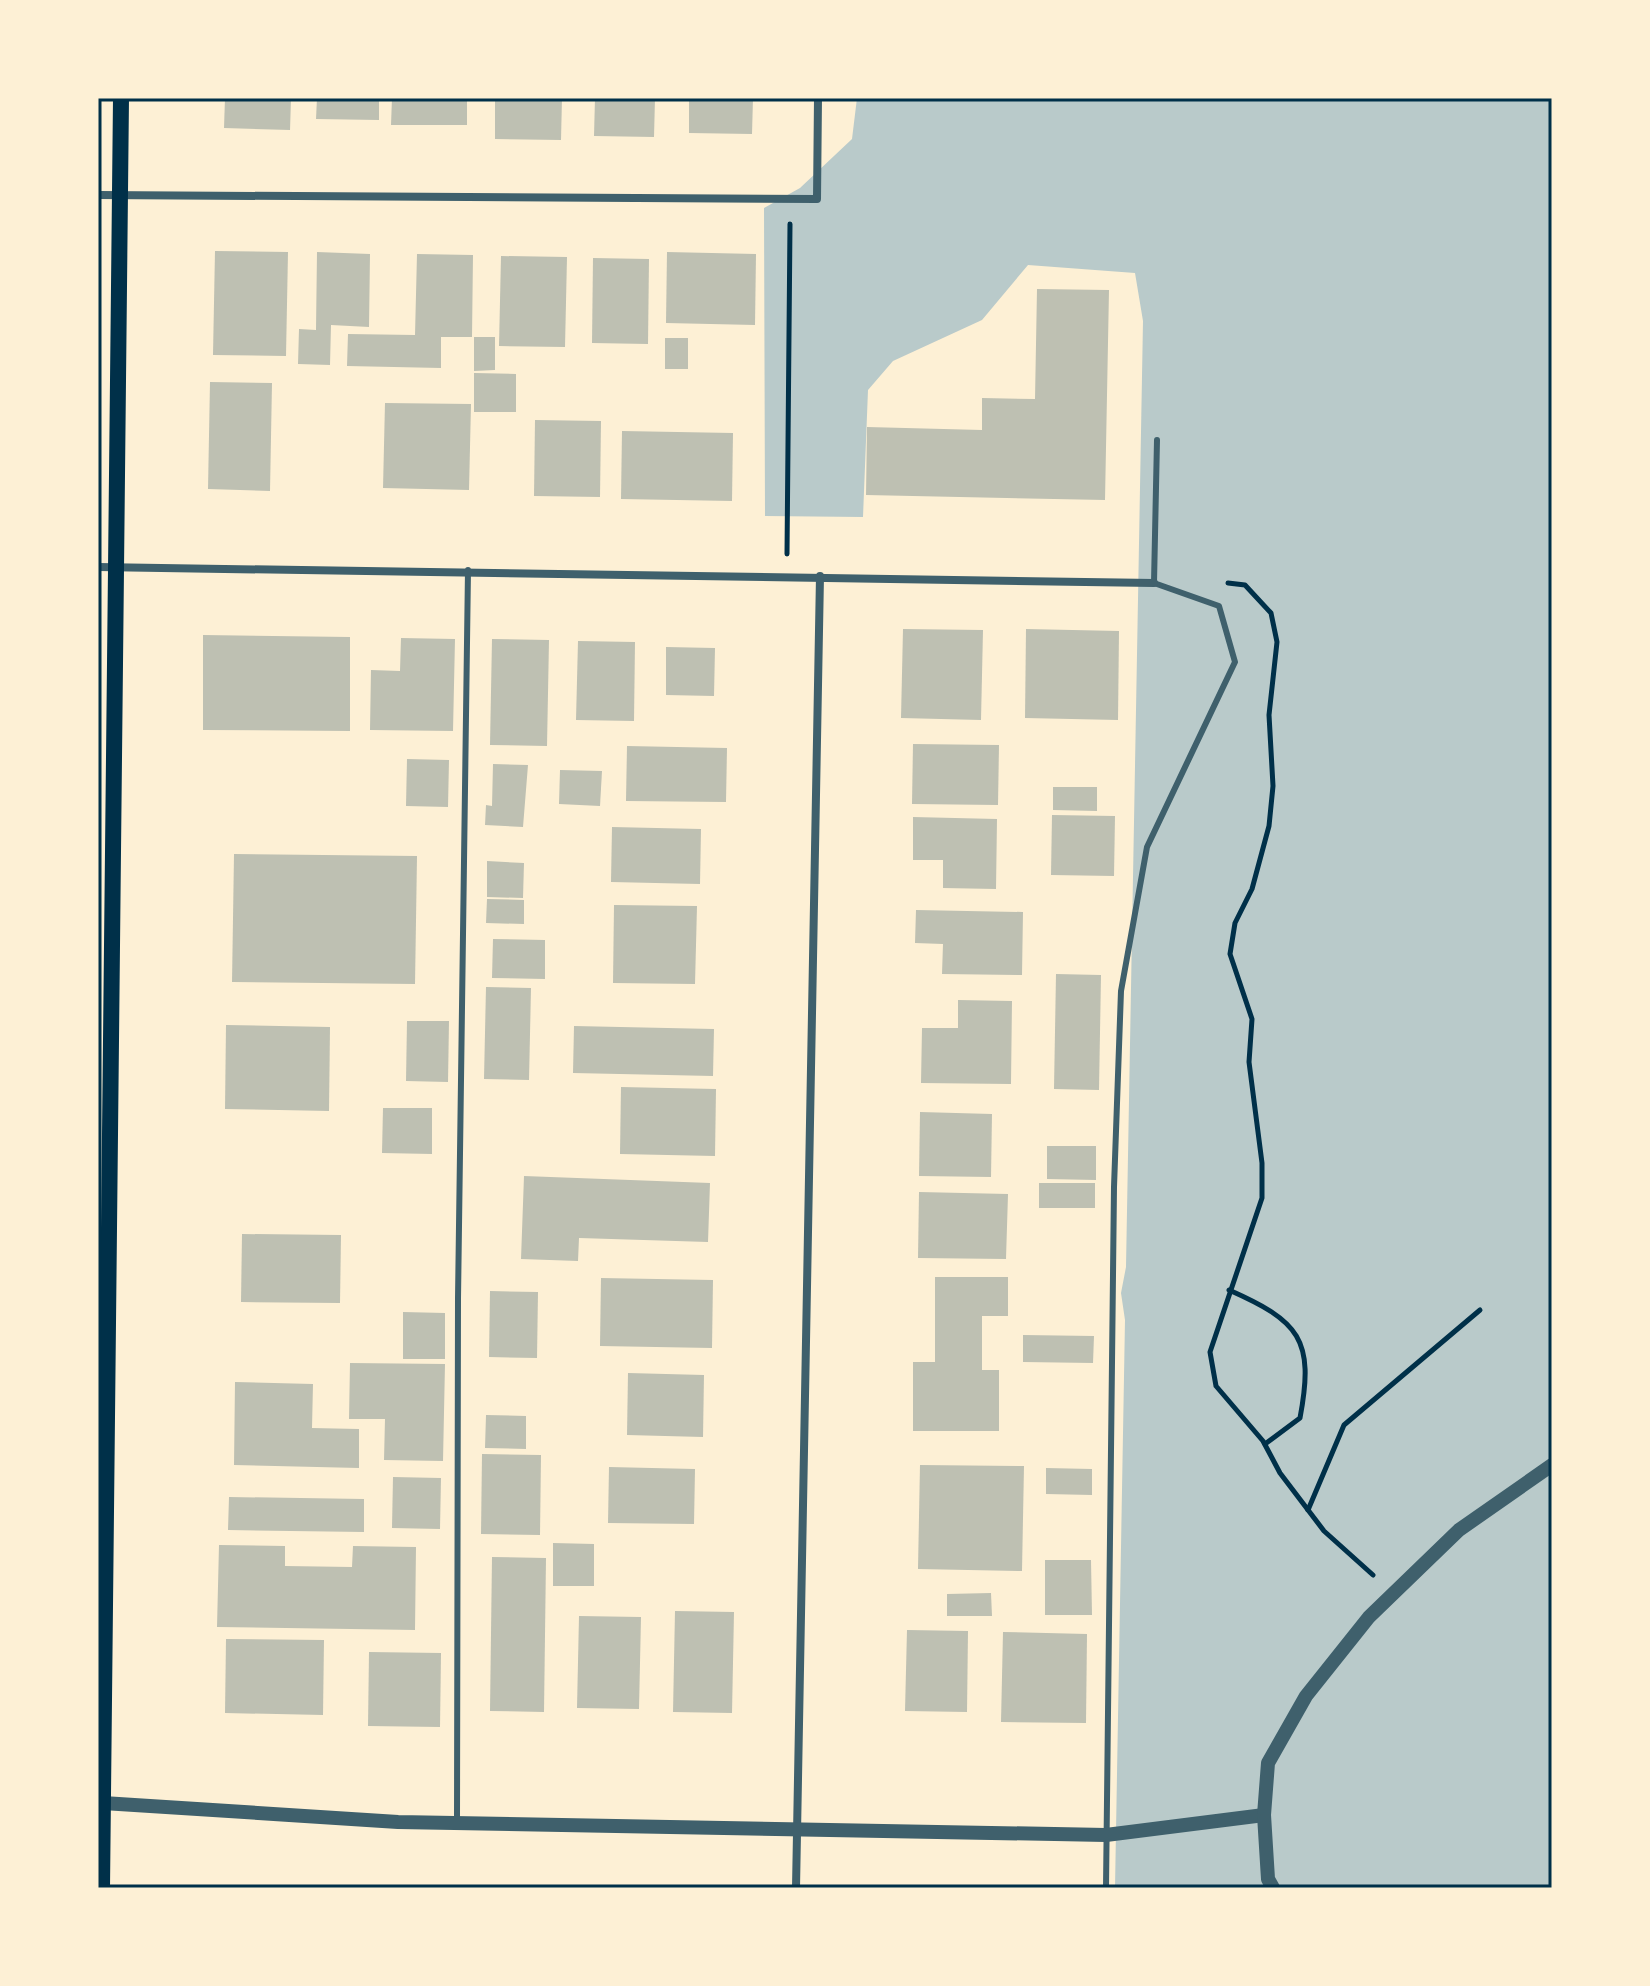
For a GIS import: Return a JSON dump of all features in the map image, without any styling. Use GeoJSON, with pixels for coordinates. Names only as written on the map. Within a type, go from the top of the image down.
{"type":"FeatureCollection","features":[{"type":"Feature","properties":{"kind":"main road"},"geometry":{"type":"LineString","coordinates":[[102,1888],[100,1803],[121,98]]}},
{"type":"Feature","properties":{"kind":"street"},"geometry":{"type":"LineString","coordinates":[[98,195],[817,199],[818,98]]}},
{"type":"Feature","properties":{"kind":"street"},"geometry":{"type":"LineString","coordinates":[[98,567],[468,570],[1154,583]]}},
{"type":"Feature","properties":{"kind":"street"},"geometry":{"type":"LineString","coordinates":[[796,1888],[820,576]]}},
{"type":"Feature","properties":{"kind":"street"},"geometry":{"type":"LineString","coordinates":[[1273,1888],[1268,1879],[1264,1815],[1268,1763],[1306,1696],[1369,1617],[1459,1530],[1552,1465]]}},
{"type":"Feature","properties":{"kind":"street"},"geometry":{"type":"LineString","coordinates":[[100,1803],[457,1823],[1106,1835],[1264,1815]]}},
{"type":"Feature","properties":{"kind":"lane"},"geometry":{"type":"LineString","coordinates":[[1106,1888],[1114,1187],[1121,991],[1147,847],[1235,662],[1219,606],[1154,583],[1157,440]]}},
{"type":"Feature","properties":{"kind":"lane"},"geometry":{"type":"LineString","coordinates":[[457,1823],[458,1315],[468,570]]}},
{"type":"Feature","properties":{"kind":"path"},"geometry":{"type":"LineString","coordinates":[[786,576],[790,199]]}},
{"type":"Feature","properties":{"kind":"path"},"geometry":{"type":"LineString","coordinates":[[1219,606],[1227,583],[1245,585],[1271,613],[1277,642],[1269,715],[1273,786],[1269,826],[1252,889],[1235,923],[1230,954],[1252,1019],[1249,1062],[1262,1163],[1262,1198],[1210,1352],[1216,1386],[1265,1444],[1280,1473],[1308,1510],[1347,1554],[1395,1592]]}},
{"type":"Feature","properties":{"kind":"path"},"geometry":{"type":"LineString","coordinates":[[1229,1290],[1274,1310],[1300,1340],[1308,1377],[1300,1418],[1265,1444]]}},
{"type":"Feature","properties":{"kind":"path"},"geometry":{"type":"LineString","coordinates":[[1308,1510],[1344,1425],[1480,1310]]}},
{"type":"Feature","properties":{"kind":"shaded area"},"geometry":{"type":"Polygon","coordinates":[[[857,98],[1552,98],[1552,1888],[1115,1888],[1125,1320],[1121,1293],[1126,1267],[1143,321],[1135,273],[1028,265],[982,320],[893,361],[868,390],[863,517],[765,516],[764,208],[800,188],[852,139],[857,98]]]}},
{"type":"Feature","properties":{"kind":"building"},"geometry":{"type":"Polygon","coordinates":[[[225,98],[291,98],[290,130],[224,128],[225,98]]]}},
{"type":"Feature","properties":{"kind":"building"},"geometry":{"type":"Polygon","coordinates":[[[317,98],[379,98],[379,120],[316,119],[317,98]]]}},
{"type":"Feature","properties":{"kind":"building"},"geometry":{"type":"Polygon","coordinates":[[[392,98],[467,98],[467,125],[391,125],[392,98]]]}},
{"type":"Feature","properties":{"kind":"building"},"geometry":{"type":"Polygon","coordinates":[[[495,98],[562,98],[561,140],[495,139],[495,98]]]}},
{"type":"Feature","properties":{"kind":"building"},"geometry":{"type":"Polygon","coordinates":[[[595,98],[655,98],[654,137],[594,136],[595,98]]]}},
{"type":"Feature","properties":{"kind":"building"},"geometry":{"type":"Polygon","coordinates":[[[689,98],[753,98],[752,134],[689,133],[689,98]]]}},
{"type":"Feature","properties":{"kind":"building"},"geometry":{"type":"Polygon","coordinates":[[[215,251],[288,252],[286,356],[213,355],[215,251]]]}},
{"type":"Feature","properties":{"kind":"building"},"geometry":{"type":"Polygon","coordinates":[[[317,252],[370,254],[369,327],[331,325],[330,365],[298,364],[299,329],[316,330],[317,252]]]}},
{"type":"Feature","properties":{"kind":"building"},"geometry":{"type":"Polygon","coordinates":[[[667,252],[756,254],[755,325],[666,323],[667,252]]]}},
{"type":"Feature","properties":{"kind":"building"},"geometry":{"type":"Polygon","coordinates":[[[417,254],[473,255],[472,337],[441,337],[441,368],[347,366],[348,334],[415,335],[417,254]]]}},
{"type":"Feature","properties":{"kind":"building"},"geometry":{"type":"Polygon","coordinates":[[[501,256],[567,257],[565,347],[499,346],[501,256]]]}},
{"type":"Feature","properties":{"kind":"building"},"geometry":{"type":"Polygon","coordinates":[[[593,258],[649,259],[648,344],[592,343],[593,258]]]}},
{"type":"Feature","properties":{"kind":"building"},"geometry":{"type":"Polygon","coordinates":[[[1037,289],[1109,290],[1105,500],[866,495],[867,427],[982,430],[982,398],[1035,399],[1037,289]]]}},
{"type":"Feature","properties":{"kind":"building"},"geometry":{"type":"Polygon","coordinates":[[[474,337],[495,337],[495,370],[474,371],[474,337]]]}},
{"type":"Feature","properties":{"kind":"building"},"geometry":{"type":"Polygon","coordinates":[[[665,338],[688,338],[688,369],[665,369],[665,338]]]}},
{"type":"Feature","properties":{"kind":"building"},"geometry":{"type":"Polygon","coordinates":[[[474,373],[516,374],[516,412],[474,412],[474,373]]]}},
{"type":"Feature","properties":{"kind":"building"},"geometry":{"type":"Polygon","coordinates":[[[210,382],[272,383],[270,491],[208,489],[210,382]]]}},
{"type":"Feature","properties":{"kind":"building"},"geometry":{"type":"Polygon","coordinates":[[[385,403],[471,404],[469,490],[383,488],[385,403]]]}},
{"type":"Feature","properties":{"kind":"building"},"geometry":{"type":"Polygon","coordinates":[[[535,420],[601,421],[600,497],[534,496],[535,420]]]}},
{"type":"Feature","properties":{"kind":"building"},"geometry":{"type":"Polygon","coordinates":[[[622,431],[733,433],[732,501],[621,499],[622,431]]]}},
{"type":"Feature","properties":{"kind":"building"},"geometry":{"type":"Polygon","coordinates":[[[903,629],[983,630],[981,720],[901,718],[903,629]]]}},
{"type":"Feature","properties":{"kind":"building"},"geometry":{"type":"Polygon","coordinates":[[[1026,629],[1119,631],[1118,720],[1025,718],[1026,629]]]}},
{"type":"Feature","properties":{"kind":"building"},"geometry":{"type":"Polygon","coordinates":[[[203,635],[350,637],[350,731],[203,730],[203,635]]]}},
{"type":"Feature","properties":{"kind":"building"},"geometry":{"type":"Polygon","coordinates":[[[401,638],[455,639],[453,731],[370,730],[371,670],[400,671],[401,638]]]}},
{"type":"Feature","properties":{"kind":"building"},"geometry":{"type":"Polygon","coordinates":[[[492,639],[549,640],[547,746],[490,745],[492,639]]]}},
{"type":"Feature","properties":{"kind":"building"},"geometry":{"type":"Polygon","coordinates":[[[578,641],[635,642],[634,721],[576,720],[578,641]]]}},
{"type":"Feature","properties":{"kind":"building"},"geometry":{"type":"Polygon","coordinates":[[[666,647],[715,648],[714,696],[666,695],[666,647]]]}},
{"type":"Feature","properties":{"kind":"building"},"geometry":{"type":"Polygon","coordinates":[[[913,744],[999,745],[998,805],[912,804],[913,744]]]}},
{"type":"Feature","properties":{"kind":"building"},"geometry":{"type":"Polygon","coordinates":[[[627,746],[727,748],[726,802],[626,801],[627,746]]]}},
{"type":"Feature","properties":{"kind":"building"},"geometry":{"type":"Polygon","coordinates":[[[407,759],[449,760],[448,807],[406,806],[407,759]]]}},
{"type":"Feature","properties":{"kind":"building"},"geometry":{"type":"Polygon","coordinates":[[[493,764],[528,765],[523,827],[485,825],[486,805],[492,806],[493,764]]]}},
{"type":"Feature","properties":{"kind":"building"},"geometry":{"type":"Polygon","coordinates":[[[560,770],[602,771],[600,806],[559,804],[560,770]]]}},
{"type":"Feature","properties":{"kind":"building"},"geometry":{"type":"Polygon","coordinates":[[[1053,787],[1097,787],[1097,811],[1053,810],[1053,787]]]}},
{"type":"Feature","properties":{"kind":"building"},"geometry":{"type":"Polygon","coordinates":[[[1052,815],[1115,816],[1114,876],[1051,875],[1052,815]]]}},
{"type":"Feature","properties":{"kind":"building"},"geometry":{"type":"Polygon","coordinates":[[[913,817],[997,819],[996,889],[943,888],[943,860],[913,860],[913,817]]]}},
{"type":"Feature","properties":{"kind":"building"},"geometry":{"type":"Polygon","coordinates":[[[612,827],[701,829],[700,884],[611,882],[612,827]]]}},
{"type":"Feature","properties":{"kind":"building"},"geometry":{"type":"Polygon","coordinates":[[[234,854],[417,856],[415,984],[232,982],[234,854]]]}},
{"type":"Feature","properties":{"kind":"building"},"geometry":{"type":"Polygon","coordinates":[[[487,861],[524,863],[523,898],[487,897],[487,861]]]}},
{"type":"Feature","properties":{"kind":"building"},"geometry":{"type":"Polygon","coordinates":[[[487,899],[524,900],[524,924],[486,923],[487,899]]]}},
{"type":"Feature","properties":{"kind":"building"},"geometry":{"type":"Polygon","coordinates":[[[614,905],[697,906],[695,984],[613,983],[614,905]]]}},
{"type":"Feature","properties":{"kind":"building"},"geometry":{"type":"Polygon","coordinates":[[[916,910],[1023,912],[1022,975],[942,974],[943,944],[915,943],[916,910]]]}},
{"type":"Feature","properties":{"kind":"building"},"geometry":{"type":"Polygon","coordinates":[[[493,939],[545,940],[545,979],[492,978],[493,939]]]}},
{"type":"Feature","properties":{"kind":"building"},"geometry":{"type":"Polygon","coordinates":[[[1056,974],[1101,975],[1099,1090],[1054,1089],[1056,974]]]}},
{"type":"Feature","properties":{"kind":"building"},"geometry":{"type":"Polygon","coordinates":[[[486,987],[531,988],[529,1080],[484,1079],[486,987]]]}},
{"type":"Feature","properties":{"kind":"building"},"geometry":{"type":"Polygon","coordinates":[[[958,1000],[1012,1001],[1011,1084],[921,1083],[922,1028],[958,1028],[958,1000]]]}},
{"type":"Feature","properties":{"kind":"building"},"geometry":{"type":"Polygon","coordinates":[[[407,1021],[449,1021],[448,1082],[406,1081],[407,1021]]]}},
{"type":"Feature","properties":{"kind":"building"},"geometry":{"type":"Polygon","coordinates":[[[226,1025],[330,1027],[329,1111],[225,1109],[226,1025]]]}},
{"type":"Feature","properties":{"kind":"building"},"geometry":{"type":"Polygon","coordinates":[[[574,1026],[714,1029],[713,1076],[573,1073],[574,1026]]]}},
{"type":"Feature","properties":{"kind":"building"},"geometry":{"type":"Polygon","coordinates":[[[621,1087],[716,1089],[715,1156],[620,1154],[621,1087]]]}},
{"type":"Feature","properties":{"kind":"building"},"geometry":{"type":"Polygon","coordinates":[[[383,1108],[432,1108],[432,1154],[382,1153],[383,1108]]]}},
{"type":"Feature","properties":{"kind":"building"},"geometry":{"type":"Polygon","coordinates":[[[920,1112],[992,1114],[991,1177],[919,1176],[920,1112]]]}},
{"type":"Feature","properties":{"kind":"building"},"geometry":{"type":"Polygon","coordinates":[[[1047,1146],[1096,1146],[1096,1180],[1047,1179],[1047,1146]]]}},
{"type":"Feature","properties":{"kind":"building"},"geometry":{"type":"Polygon","coordinates":[[[524,1176],[710,1183],[708,1242],[579,1238],[578,1261],[521,1259],[524,1176]]]}},
{"type":"Feature","properties":{"kind":"building"},"geometry":{"type":"Polygon","coordinates":[[[1039,1183],[1095,1183],[1095,1208],[1039,1208],[1039,1183]]]}},
{"type":"Feature","properties":{"kind":"building"},"geometry":{"type":"Polygon","coordinates":[[[919,1192],[1008,1194],[1006,1259],[918,1258],[919,1192]]]}},
{"type":"Feature","properties":{"kind":"building"},"geometry":{"type":"Polygon","coordinates":[[[242,1234],[341,1235],[340,1303],[241,1302],[242,1234]]]}},
{"type":"Feature","properties":{"kind":"building"},"geometry":{"type":"Polygon","coordinates":[[[935,1277],[1008,1277],[1008,1316],[982,1316],[982,1370],[999,1370],[999,1431],[913,1431],[913,1362],[935,1362],[935,1277]]]}},
{"type":"Feature","properties":{"kind":"building"},"geometry":{"type":"Polygon","coordinates":[[[601,1278],[713,1280],[712,1348],[600,1346],[601,1278]]]}},
{"type":"Feature","properties":{"kind":"building"},"geometry":{"type":"Polygon","coordinates":[[[490,1291],[538,1292],[537,1358],[489,1357],[490,1291]]]}},
{"type":"Feature","properties":{"kind":"building"},"geometry":{"type":"Polygon","coordinates":[[[403,1312],[445,1313],[445,1359],[403,1359],[403,1312]]]}},
{"type":"Feature","properties":{"kind":"building"},"geometry":{"type":"Polygon","coordinates":[[[1023,1335],[1094,1336],[1093,1363],[1023,1362],[1023,1335]]]}},
{"type":"Feature","properties":{"kind":"building"},"geometry":{"type":"Polygon","coordinates":[[[350,1363],[445,1364],[443,1461],[384,1460],[385,1419],[349,1419],[350,1363]]]}},
{"type":"Feature","properties":{"kind":"building"},"geometry":{"type":"Polygon","coordinates":[[[628,1373],[704,1375],[703,1437],[627,1435],[628,1373]]]}},
{"type":"Feature","properties":{"kind":"building"},"geometry":{"type":"Polygon","coordinates":[[[235,1382],[313,1384],[312,1428],[359,1429],[359,1468],[234,1465],[235,1382]]]}},
{"type":"Feature","properties":{"kind":"building"},"geometry":{"type":"Polygon","coordinates":[[[486,1415],[526,1416],[526,1449],[485,1448],[486,1415]]]}},
{"type":"Feature","properties":{"kind":"building"},"geometry":{"type":"Polygon","coordinates":[[[482,1454],[541,1455],[540,1535],[481,1534],[482,1454]]]}},
{"type":"Feature","properties":{"kind":"building"},"geometry":{"type":"Polygon","coordinates":[[[920,1465],[1024,1466],[1022,1571],[918,1569],[920,1465]]]}},
{"type":"Feature","properties":{"kind":"building"},"geometry":{"type":"Polygon","coordinates":[[[609,1467],[695,1469],[694,1524],[608,1523],[609,1467]]]}},
{"type":"Feature","properties":{"kind":"building"},"geometry":{"type":"Polygon","coordinates":[[[1046,1468],[1092,1469],[1092,1495],[1046,1494],[1046,1468]]]}},
{"type":"Feature","properties":{"kind":"building"},"geometry":{"type":"Polygon","coordinates":[[[393,1477],[441,1478],[440,1529],[392,1528],[393,1477]]]}},
{"type":"Feature","properties":{"kind":"building"},"geometry":{"type":"Polygon","coordinates":[[[229,1497],[364,1499],[364,1532],[228,1530],[229,1497]]]}},
{"type":"Feature","properties":{"kind":"building"},"geometry":{"type":"Polygon","coordinates":[[[553,1543],[594,1544],[594,1586],[553,1586],[553,1543]]]}},
{"type":"Feature","properties":{"kind":"building"},"geometry":{"type":"Polygon","coordinates":[[[219,1545],[285,1546],[285,1566],[352,1567],[353,1546],[416,1547],[415,1630],[217,1627],[219,1545]]]}},
{"type":"Feature","properties":{"kind":"building"},"geometry":{"type":"Polygon","coordinates":[[[492,1557],[546,1558],[544,1712],[490,1711],[492,1557]]]}},
{"type":"Feature","properties":{"kind":"building"},"geometry":{"type":"Polygon","coordinates":[[[1045,1560],[1091,1560],[1092,1615],[1045,1615],[1045,1560]]]}},
{"type":"Feature","properties":{"kind":"building"},"geometry":{"type":"Polygon","coordinates":[[[991,1593],[992,1616],[947,1616],[947,1594],[991,1593]]]}},
{"type":"Feature","properties":{"kind":"building"},"geometry":{"type":"Polygon","coordinates":[[[675,1611],[734,1612],[732,1713],[673,1712],[675,1611]]]}},
{"type":"Feature","properties":{"kind":"building"},"geometry":{"type":"Polygon","coordinates":[[[579,1616],[641,1617],[639,1709],[577,1708],[579,1616]]]}},
{"type":"Feature","properties":{"kind":"building"},"geometry":{"type":"Polygon","coordinates":[[[907,1630],[968,1631],[967,1712],[905,1711],[907,1630]]]}},
{"type":"Feature","properties":{"kind":"building"},"geometry":{"type":"Polygon","coordinates":[[[1003,1632],[1087,1634],[1086,1723],[1001,1722],[1003,1632]]]}},
{"type":"Feature","properties":{"kind":"building"},"geometry":{"type":"Polygon","coordinates":[[[226,1639],[324,1640],[323,1715],[225,1713],[226,1639]]]}},
{"type":"Feature","properties":{"kind":"building"},"geometry":{"type":"Polygon","coordinates":[[[369,1652],[441,1653],[440,1727],[368,1726],[369,1652]]]}}]}
